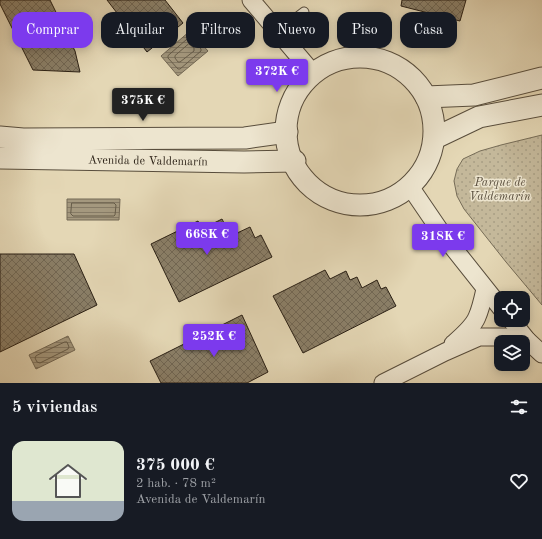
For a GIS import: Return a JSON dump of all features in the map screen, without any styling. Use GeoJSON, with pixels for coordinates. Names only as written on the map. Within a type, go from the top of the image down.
{"type":"FeatureCollection","features":[{"type":"Feature","properties":{"kind":"street"},"geometry":{"type":"LineString","coordinates":[[251,0],[263,14]]}},
{"type":"Feature","properties":{"kind":"street"},"geometry":{"type":"LineString","coordinates":[[292,48],[312,72]]}},
{"type":"Feature","properties":{"kind":"street"},"geometry":{"type":"LineString","coordinates":[[357,57],[376,59],[395,66],[410,76],[426,97],[435,138],[428,166],[411,188],[376,205],[338,202],[306,181],[288,147],[286,120],[295,94],[302,82],[312,72],[335,60],[357,57]]}},
{"type":"Feature","properties":{"kind":"street"},"geometry":{"type":"LineString","coordinates":[[426,97],[474,94],[542,78]]}},
{"type":"Feature","properties":{"kind":"street"},"geometry":{"type":"LineString","coordinates":[[435,138],[479,117],[542,105]]}},
{"type":"Feature","properties":{"kind":"street","name":"Avenida de Valdemarín"},"geometry":{"type":"LineString","coordinates":[[0,137],[23,139],[245,138],[287,132]]}},
{"type":"Feature","properties":{"kind":"street","name":"Avenida de Valdemarín"},"geometry":{"type":"LineString","coordinates":[[0,158],[244,162],[295,161]]}},
{"type":"Feature","properties":{"kind":"street"},"geometry":{"type":"LineString","coordinates":[[411,188],[443,235],[494,300]]}},
{"type":"Feature","properties":{"kind":"street"},"geometry":{"type":"LineString","coordinates":[[445,352],[477,319],[485,289]]}},
{"type":"Feature","properties":{"kind":"street"},"geometry":{"type":"LineString","coordinates":[[517,327],[524,335]]}},
{"type":"Feature","properties":{"kind":"street"},"geometry":{"type":"LineString","coordinates":[[382,383],[478,337],[494,337]]}},
{"type":"Feature","properties":{"kind":"street"},"geometry":{"type":"LineString","coordinates":[[530,342],[542,354]]}},
{"type":"Feature","properties":{"kind":"green space","name":"Parque de Valdemarín"},"geometry":{"type":"Polygon","coordinates":[[[542,135],[542,305],[464,209],[457,196],[454,181],[457,169],[463,159],[480,151],[542,135]]]}},
{"type":"Feature","properties":{"kind":"water"},"geometry":{"type":"Polygon","coordinates":[[[186,34],[186,48],[205,48],[208,51],[178,76],[161,56],[170,48],[178,48],[178,41],[186,34]]]}},
{"type":"Feature","properties":{"kind":"water"},"geometry":{"type":"Polygon","coordinates":[[[67,199],[120,199],[119,220],[67,220],[67,199]]]}},
{"type":"Feature","properties":{"kind":"water"},"geometry":{"type":"Polygon","coordinates":[[[68,336],[75,350],[36,369],[29,355],[68,336]]]}},
{"type":"Feature","properties":{"kind":"building"},"geometry":{"type":"Polygon","coordinates":[[[0,0],[50,0],[56,12],[12,12],[12,28],[0,4],[0,0]]]}},
{"type":"Feature","properties":{"kind":"building"},"geometry":{"type":"Polygon","coordinates":[[[107,0],[165,0],[174,12],[116,12],[107,0]]]}},
{"type":"Feature","properties":{"kind":"building"},"geometry":{"type":"Polygon","coordinates":[[[402,0],[466,0],[460,21],[457,20],[457,12],[425,12],[401,6],[402,0]]]}},
{"type":"Feature","properties":{"kind":"building"},"geometry":{"type":"Polygon","coordinates":[[[178,17],[183,23],[178,27],[178,17]]]}},
{"type":"Feature","properties":{"kind":"building"},"geometry":{"type":"Polygon","coordinates":[[[22,48],[74,48],[80,72],[33,70],[22,48]]]}},
{"type":"Feature","properties":{"kind":"building"},"geometry":{"type":"Polygon","coordinates":[[[144,48],[152,48],[147,52],[144,48]]]}},
{"type":"Feature","properties":{"kind":"building"},"geometry":{"type":"Polygon","coordinates":[[[222,219],[226,227],[230,224],[235,234],[250,227],[255,238],[261,235],[272,257],[179,302],[151,244],[198,221],[202,229],[222,219]]]}},
{"type":"Feature","properties":{"kind":"building"},"geometry":{"type":"Polygon","coordinates":[[[0,254],[74,254],[97,305],[0,352],[0,254]]]}},
{"type":"Feature","properties":{"kind":"building"},"geometry":{"type":"Polygon","coordinates":[[[325,270],[330,279],[346,271],[350,280],[357,277],[362,288],[377,280],[381,289],[386,287],[396,306],[303,353],[273,296],[325,270]]]}},
{"type":"Feature","properties":{"kind":"building"},"geometry":{"type":"Polygon","coordinates":[[[242,315],[268,372],[247,383],[161,383],[150,361],[242,315]]]}}]}
